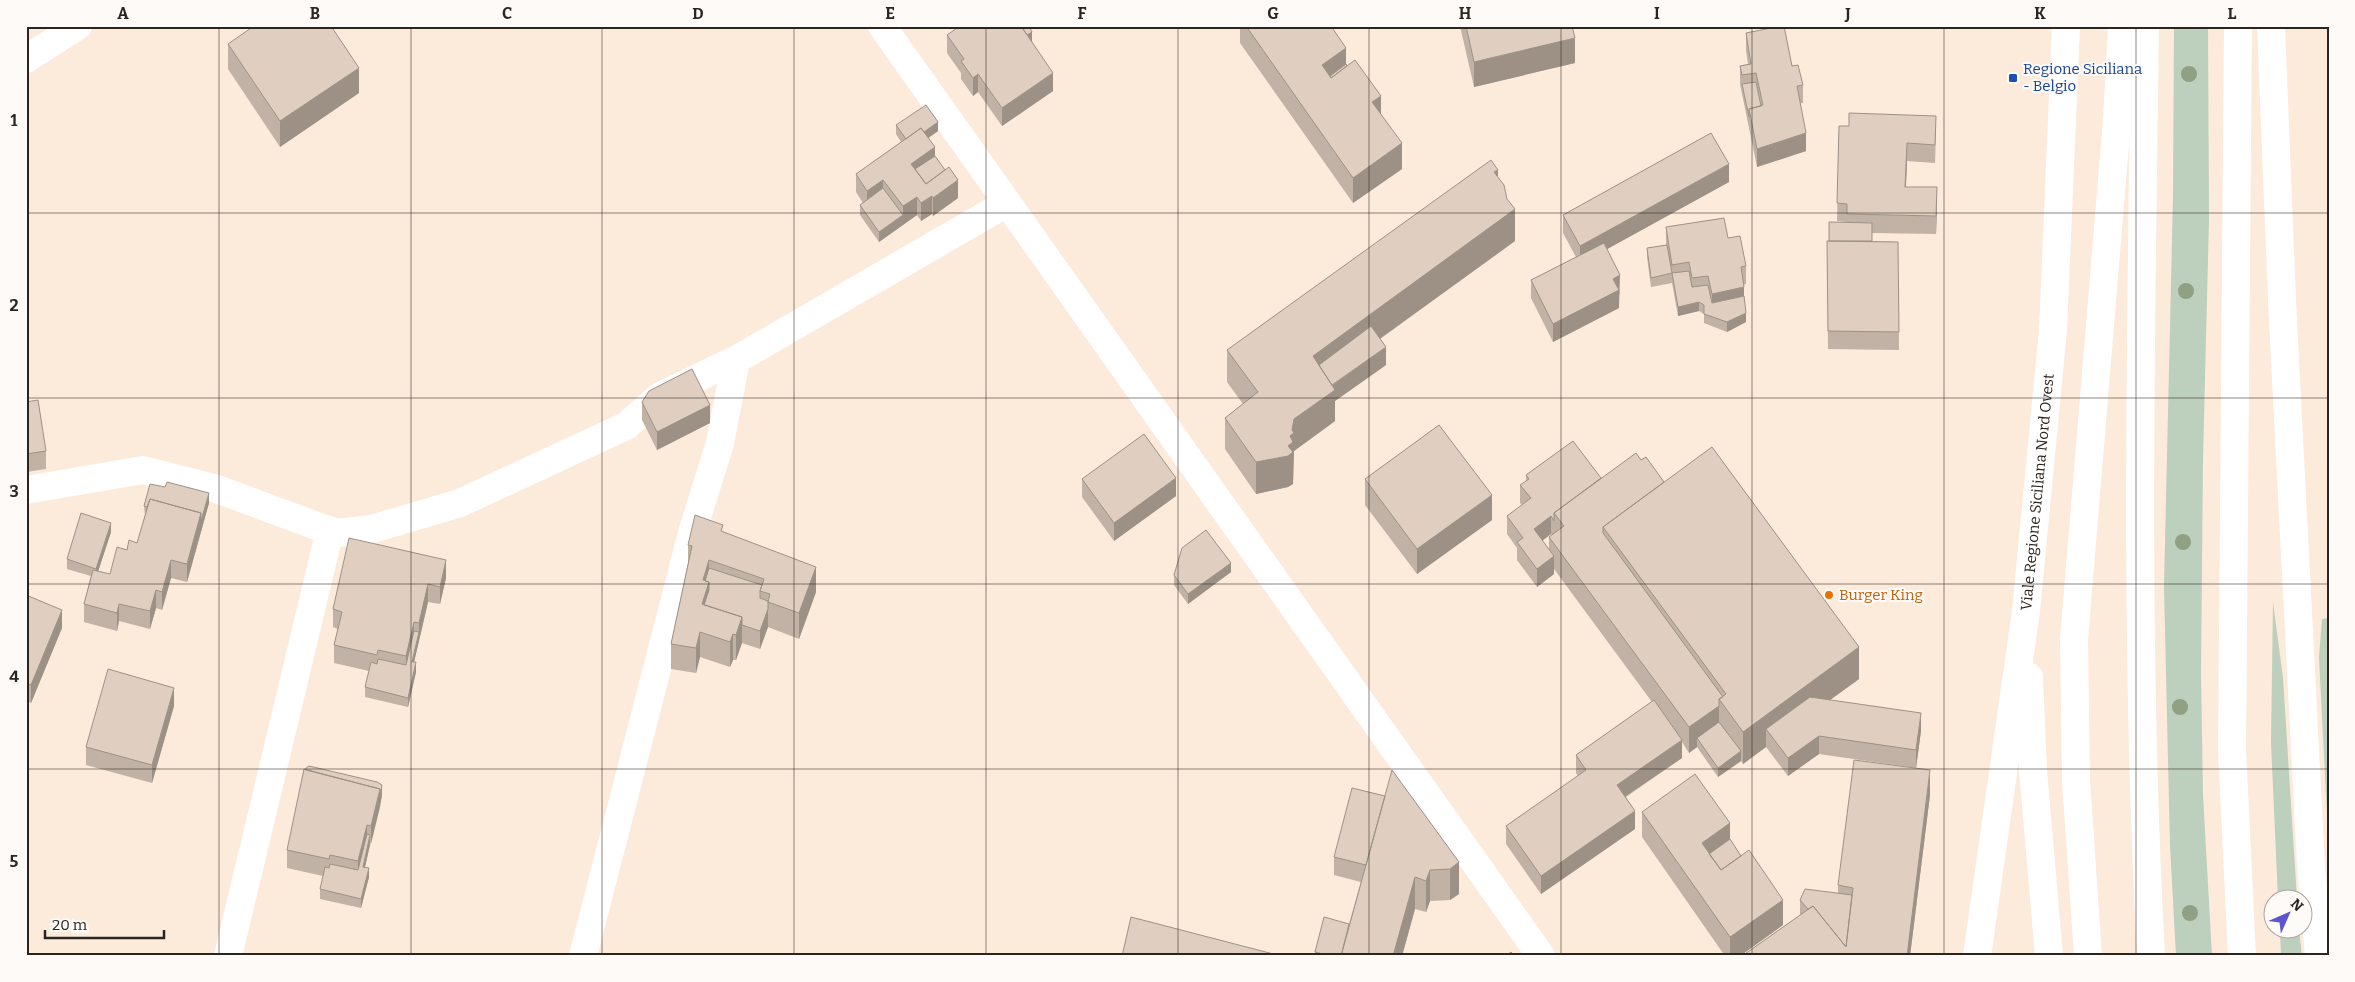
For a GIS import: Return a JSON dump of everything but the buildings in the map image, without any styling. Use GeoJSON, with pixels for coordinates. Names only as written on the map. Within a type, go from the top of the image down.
{"type":"FeatureCollection","features":[{"type":"Feature","properties":{"kind":"street"},"geometry":{"type":"LineString","coordinates":[[26,58],[78,26]]}},
{"type":"Feature","properties":{"kind":"street"},"geometry":{"type":"LineString","coordinates":[[882,26],[1541,956]]}},
{"type":"Feature","properties":{"kind":"street","name":"Viale Regione Siciliana Nord Ovest"},"geometry":{"type":"LineString","coordinates":[[1976,956],[2026,611],[2053,330],[2066,26]]}},
{"type":"Feature","properties":{"kind":"street"},"geometry":{"type":"LineString","coordinates":[[2088,956],[2076,780],[2074,639],[2115,140],[2122,26]]}},
{"type":"Feature","properties":{"kind":"street"},"geometry":{"type":"LineString","coordinates":[[2145,26],[2139,539],[2145,859],[2151,956]]}},
{"type":"Feature","properties":{"kind":"street"},"geometry":{"type":"LineString","coordinates":[[2238,26],[2232,750],[2242,956]]}},
{"type":"Feature","properties":{"kind":"street"},"geometry":{"type":"LineString","coordinates":[[2271,26],[2283,331],[2311,866],[2319,956]]}},
{"type":"Feature","properties":{"kind":"street"},"geometry":{"type":"LineString","coordinates":[[26,490],[143,470],[214,488],[336,533],[372,529],[460,503],[626,426],[660,396],[736,360],[1008,203]]}},
{"type":"Feature","properties":{"kind":"street"},"geometry":{"type":"LineString","coordinates":[[583,956],[692,533],[720,443],[736,360]]}},
{"type":"Feature","properties":{"kind":"street"},"geometry":{"type":"LineString","coordinates":[[228,956],[330,530]]}},
{"type":"Feature","properties":{"kind":"street"},"geometry":{"type":"LineString","coordinates":[[2026,611],[2033,770],[2049,956]]}},
{"type":"Feature","properties":{"kind":"green space"},"geometry":{"type":"Polygon","coordinates":[[[2174,26],[2208,26],[2209,219],[2203,458],[2201,674],[2203,795],[2212,956],[2176,956],[2170,845],[2164,587],[2173,196],[2174,26]]]}},
{"type":"Feature","properties":{"kind":"green space"},"geometry":{"type":"Polygon","coordinates":[[[2273,602],[2283,678],[2296,890],[2278,890],[2271,743],[2273,602]]]}},
{"type":"Feature","properties":{"kind":"green space"},"geometry":{"type":"Polygon","coordinates":[[[2329,618],[2329,855],[2319,657],[2322,619],[2329,618]]]}},
{"type":"Feature","properties":{"kind":"green space"},"geometry":{"type":"Polygon","coordinates":[[[2280,940],[2300,940],[2302,956],[2281,956],[2280,940]]]}},
{"type":"Feature","properties":{"kind":"place","name":"Regione Siciliana - Belgio"},"geometry":{"type":"Point","coordinates":[2013,78]}},
{"type":"Feature","properties":{"kind":"place","name":"Burger King"},"geometry":{"type":"Point","coordinates":[1829,595]}}]}
